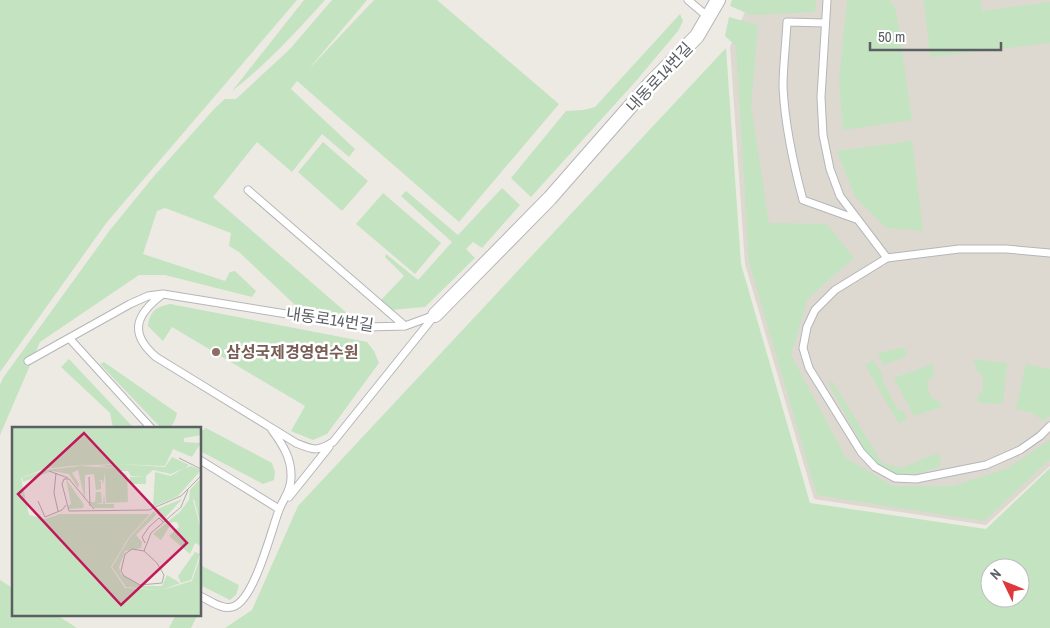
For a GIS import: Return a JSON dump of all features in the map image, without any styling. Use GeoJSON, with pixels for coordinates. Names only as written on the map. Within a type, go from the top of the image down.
{"type":"FeatureCollection","features":[{"type":"Feature","properties":{"kind":"street","name":"내동로14번길"},"geometry":{"type":"LineString","coordinates":[[435,315],[550,198],[649,85],[697,36],[718,0]]}},
{"type":"Feature","properties":{"kind":"lane"},"geometry":{"type":"LineString","coordinates":[[688,0],[708,18]]}},
{"type":"Feature","properties":{"kind":"lane"},"geometry":{"type":"LineString","coordinates":[[827,0],[821,97],[823,135],[830,169],[840,196],[887,258]]}},
{"type":"Feature","properties":{"kind":"lane"},"geometry":{"type":"LineString","coordinates":[[825,22],[786,22],[783,86],[786,122],[803,200],[857,219]]}},
{"type":"Feature","properties":{"kind":"lane"},"geometry":{"type":"LineString","coordinates":[[248,190],[405,326]]}},
{"type":"Feature","properties":{"kind":"lane"},"geometry":{"type":"LineString","coordinates":[[1050,253],[1006,249],[959,249],[887,258],[835,290],[815,310],[806,327],[802,348],[809,368],[861,452],[875,467],[894,478],[916,479],[986,465],[1020,450],[1040,436],[1050,426]]}},
{"type":"Feature","properties":{"kind":"lane"},"geometry":{"type":"LineString","coordinates":[[163,294],[143,312],[138,324],[139,337],[146,348],[156,357],[296,443],[310,448],[322,449],[333,442]]}},
{"type":"Feature","properties":{"kind":"lane"},"geometry":{"type":"LineString","coordinates":[[28,361],[130,304],[148,296],[163,294]]}},
{"type":"Feature","properties":{"kind":"lane","name":"내동로14번길"},"geometry":{"type":"LineString","coordinates":[[163,294],[367,326],[405,326],[435,315]]}},
{"type":"Feature","properties":{"kind":"lane"},"geometry":{"type":"LineString","coordinates":[[279,509],[435,315]]}},
{"type":"Feature","properties":{"kind":"lane"},"geometry":{"type":"LineString","coordinates":[[70,338],[150,427]]}},
{"type":"Feature","properties":{"kind":"lane"},"geometry":{"type":"LineString","coordinates":[[201,596],[220,606],[231,608],[242,602],[252,587],[291,479],[290,464],[286,450],[270,427]]}},
{"type":"Feature","properties":{"kind":"lane"},"geometry":{"type":"LineString","coordinates":[[201,461],[279,509]]}},
{"type":"Feature","properties":{"kind":"shaded area"},"geometry":{"type":"Polygon","coordinates":[[[750,0],[1050,0],[1050,466],[986,525],[814,499],[745,264],[730,47],[750,0]]]}},
{"type":"Feature","properties":{"kind":"green space"},"geometry":{"type":"Polygon","coordinates":[[[0,0],[297,0],[107,222],[0,372],[0,0]]]}},
{"type":"Feature","properties":{"kind":"green space"},"geometry":{"type":"Polygon","coordinates":[[[304,0],[325,0],[269,59],[232,91],[304,0]]]}},
{"type":"Feature","properties":{"kind":"green space"},"geometry":{"type":"Polygon","coordinates":[[[332,0],[367,0],[308,70],[374,0],[437,0],[559,104],[459,222],[297,81],[291,89],[355,149],[349,157],[322,134],[292,172],[257,142],[213,197],[349,315],[295,305],[239,252],[229,246],[231,233],[165,208],[157,211],[143,254],[225,281],[230,272],[235,271],[256,291],[252,297],[165,275],[139,275],[40,342],[0,435],[0,385],[3,378],[110,230],[154,176],[215,108],[225,99],[236,99],[290,49],[332,0]]]}},
{"type":"Feature","properties":{"kind":"green space"},"geometry":{"type":"Polygon","coordinates":[[[732,0],[816,0],[815,12],[751,15],[730,6],[732,0]]]}},
{"type":"Feature","properties":{"kind":"green space"},"geometry":{"type":"Polygon","coordinates":[[[847,0],[890,0],[896,10],[912,120],[843,130],[839,81],[847,0]]]}},
{"type":"Feature","properties":{"kind":"green space"},"geometry":{"type":"Polygon","coordinates":[[[924,0],[981,0],[982,11],[1050,2],[1050,43],[930,57],[924,0]]]}},
{"type":"Feature","properties":{"kind":"green space"},"geometry":{"type":"Polygon","coordinates":[[[680,14],[683,21],[678,31],[636,81],[531,197],[511,178],[566,111],[595,107],[680,14]]]}},
{"type":"Feature","properties":{"kind":"green space"},"geometry":{"type":"Polygon","coordinates":[[[729,17],[758,25],[751,106],[769,223],[827,224],[854,258],[808,298],[791,355],[846,458],[893,486],[953,486],[1008,468],[1050,440],[1050,459],[984,521],[817,495],[749,262],[736,46],[725,36],[729,17]]]}},
{"type":"Feature","properties":{"kind":"green space"},"geometry":{"type":"Polygon","coordinates":[[[726,48],[741,264],[810,503],[986,529],[1050,468],[1050,628],[225,628],[252,610],[298,506],[726,48]]]}},
{"type":"Feature","properties":{"kind":"green space"},"geometry":{"type":"Polygon","coordinates":[[[912,141],[923,231],[886,228],[855,197],[837,151],[912,141]]]}},
{"type":"Feature","properties":{"kind":"green space"},"geometry":{"type":"Polygon","coordinates":[[[323,142],[368,181],[342,211],[298,172],[323,142]]]}},
{"type":"Feature","properties":{"kind":"green space"},"geometry":{"type":"Polygon","coordinates":[[[502,188],[520,205],[482,248],[473,242],[466,249],[475,258],[425,307],[391,310],[379,302],[404,276],[385,257],[386,254],[418,280],[452,242],[401,196],[406,191],[458,235],[502,188]]]}},
{"type":"Feature","properties":{"kind":"green space"},"geometry":{"type":"Polygon","coordinates":[[[383,193],[441,243],[415,274],[356,224],[383,193]]]}},
{"type":"Feature","properties":{"kind":"green space"},"geometry":{"type":"Polygon","coordinates":[[[170,304],[367,342],[374,351],[379,363],[327,434],[313,440],[291,431],[305,406],[172,327],[163,341],[148,326],[154,310],[170,304]]]}},
{"type":"Feature","properties":{"kind":"green space"},"geometry":{"type":"Polygon","coordinates":[[[904,347],[907,356],[883,365],[878,353],[904,347]]]}},
{"type":"Feature","properties":{"kind":"green space"},"geometry":{"type":"Polygon","coordinates":[[[69,359],[132,427],[113,427],[110,413],[61,367],[69,359]]]}},
{"type":"Feature","properties":{"kind":"green space"},"geometry":{"type":"Polygon","coordinates":[[[973,359],[1007,363],[1003,404],[978,403],[977,396],[983,391],[983,376],[977,371],[973,359]]]}},
{"type":"Feature","properties":{"kind":"green space"},"geometry":{"type":"Polygon","coordinates":[[[873,360],[883,376],[882,380],[898,410],[903,410],[907,419],[899,424],[865,365],[873,360]]]}},
{"type":"Feature","properties":{"kind":"green space"},"geometry":{"type":"Polygon","coordinates":[[[104,362],[177,413],[172,425],[160,427],[100,364],[104,362]]]}},
{"type":"Feature","properties":{"kind":"green space"},"geometry":{"type":"Polygon","coordinates":[[[933,364],[934,376],[927,381],[930,397],[940,402],[942,407],[914,416],[894,378],[933,364]]]}},
{"type":"Feature","properties":{"kind":"green space"},"geometry":{"type":"Polygon","coordinates":[[[1026,364],[1050,369],[1050,415],[1044,421],[1032,413],[1016,409],[1026,364]]]}},
{"type":"Feature","properties":{"kind":"green space"},"geometry":{"type":"Polygon","coordinates":[[[833,382],[882,463],[902,468],[938,453],[941,457],[939,467],[916,474],[896,474],[880,466],[866,453],[828,383],[833,382]]]}},
{"type":"Feature","properties":{"kind":"green space"},"geometry":{"type":"Polygon","coordinates":[[[206,428],[272,463],[275,472],[274,480],[263,484],[201,452],[201,431],[206,428]]]}},
{"type":"Feature","properties":{"kind":"green space"},"geometry":{"type":"Polygon","coordinates":[[[201,566],[239,585],[236,595],[230,600],[201,586],[201,566]]]}},
{"type":"Feature","properties":{"kind":"green space"},"geometry":{"type":"Polygon","coordinates":[[[0,580],[12,588],[12,616],[58,616],[77,628],[0,628],[0,580]]]}},
{"type":"Feature","properties":{"kind":"green space"},"geometry":{"type":"Polygon","coordinates":[[[175,616],[197,616],[191,628],[169,628],[175,616]]]}},
{"type":"Feature","properties":{"kind":"place","name":"삼성국제경영연수원"},"geometry":{"type":"Point","coordinates":[216,352]}}]}
